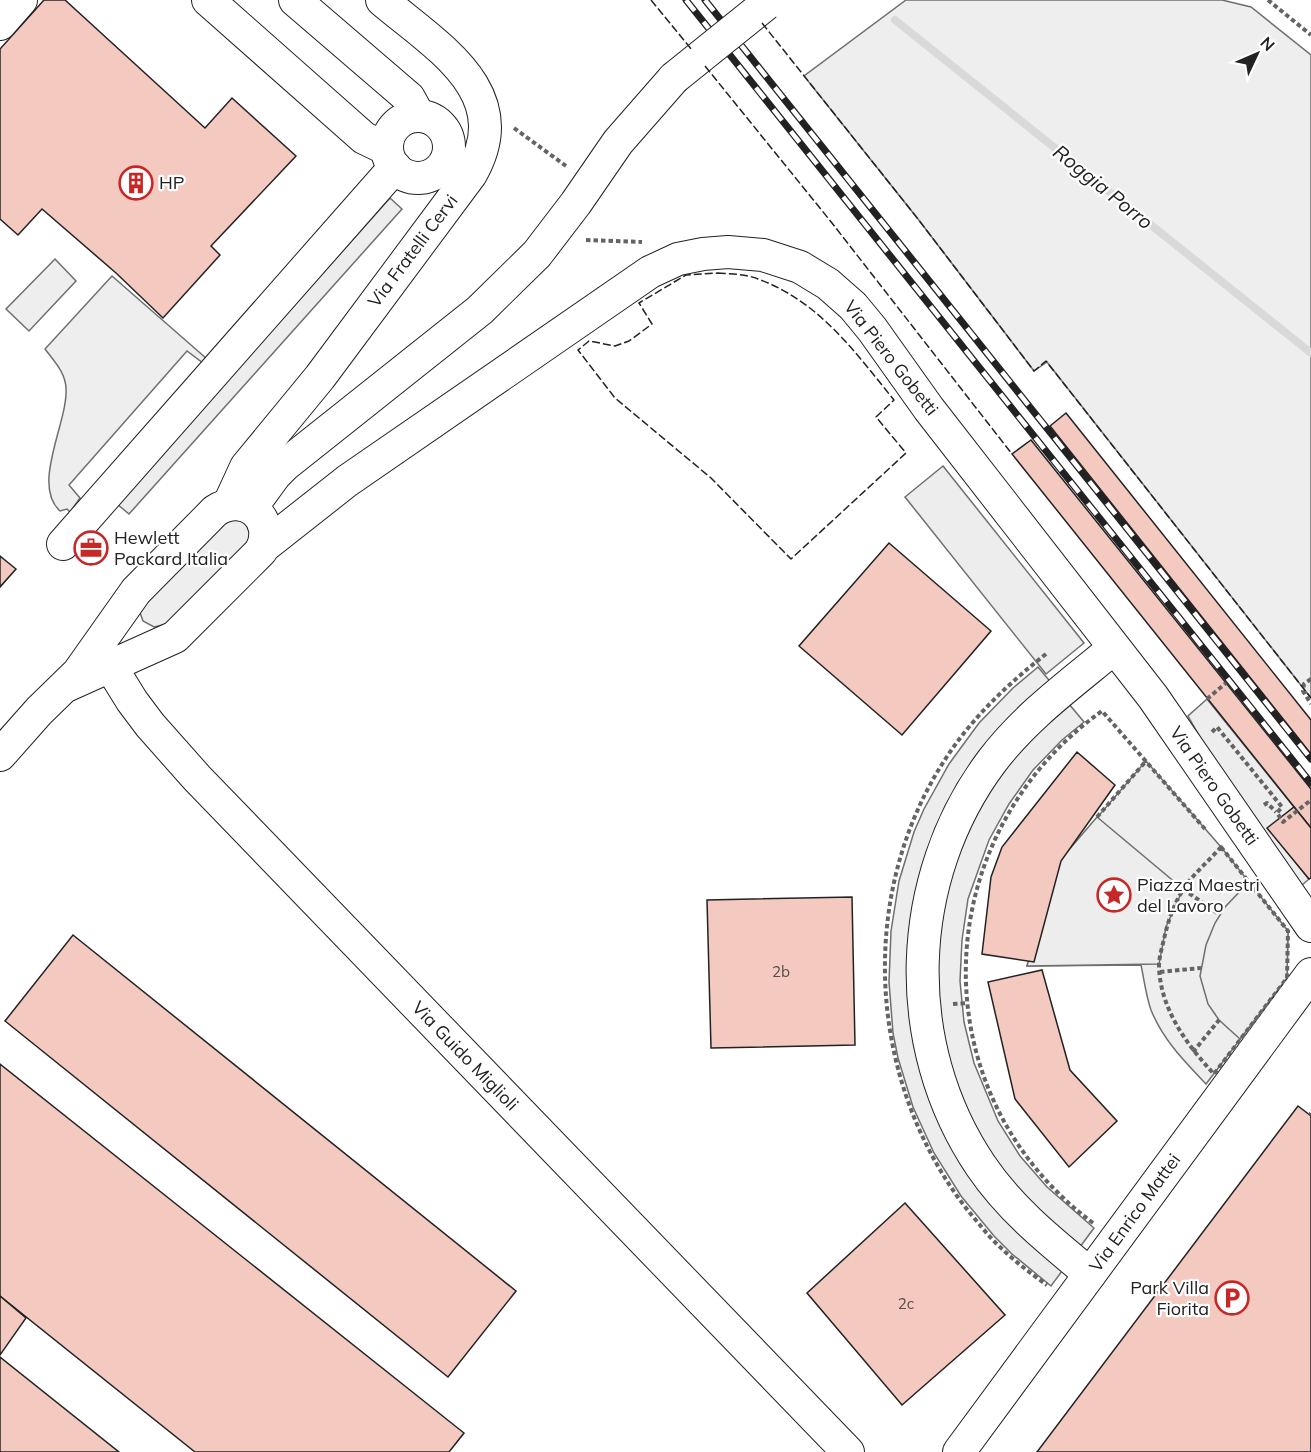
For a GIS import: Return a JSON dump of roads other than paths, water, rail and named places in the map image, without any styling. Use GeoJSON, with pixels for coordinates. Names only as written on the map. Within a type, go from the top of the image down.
{"type":"FeatureCollection","features":[{"type":"Feature","properties":{"kind":"street"},"geometry":{"type":"LineString","coordinates":[[0,24],[21,0]]}},
{"type":"Feature","properties":{"kind":"street"},"geometry":{"type":"LineString","coordinates":[[63,544],[391,158],[392,130],[399,122],[409,117],[429,118],[445,132],[448,152],[440,169],[431,175],[422,178],[403,174],[391,158],[364,138],[208,0]]}},
{"type":"Feature","properties":{"kind":"street","name":"Via Fratelli Cervi"},"geometry":{"type":"LineString","coordinates":[[247,510],[246,466],[320,377],[471,174],[483,143],[482,105],[476,88],[461,67],[382,0]]}},
{"type":"Feature","properties":{"kind":"street"},"geometry":{"type":"LineString","coordinates":[[300,2],[409,98],[419,116]]}},
{"type":"Feature","properties":{"kind":"street"},"geometry":{"type":"LineString","coordinates":[[0,755],[39,711],[66,686],[105,656],[130,599],[136,591],[215,511],[247,510],[285,465],[480,310],[525,267],[590,184],[624,135],[675,78],[768,2]]}},
{"type":"Feature","properties":{"kind":"street","name":"Via Piero Gobetti"},"geometry":{"type":"LineString","coordinates":[[105,656],[123,661],[178,634],[262,548],[347,481],[650,272],[678,259],[703,254],[728,252],[763,255],[800,267],[828,284],[864,319],[929,409],[1153,697],[1234,841],[1311,926]]}},
{"type":"Feature","properties":{"kind":"street","name":"Via Piero Gobetti"},"geometry":{"type":"LineString","coordinates":[[247,510],[347,481]]}},
{"type":"Feature","properties":{"kind":"street"},"geometry":{"type":"LineString","coordinates":[[247,510],[265,531],[262,548]]}},
{"type":"Feature","properties":{"kind":"street"},"geometry":{"type":"LineString","coordinates":[[130,599],[128,614],[135,631],[148,640],[167,640]]}},
{"type":"Feature","properties":{"kind":"street"},"geometry":{"type":"LineString","coordinates":[[1090,1274],[1019,1213],[981,1166],[968,1144],[946,1098],[931,1050],[924,1000],[922,954],[927,913],[936,872],[950,833],[969,796],[992,761],[1025,723],[1114,648]]}},
{"type":"Feature","properties":{"kind":"street","name":"Via Guido Miglioli"},"geometry":{"type":"LineString","coordinates":[[105,656],[132,701],[150,725],[197,778],[848,1452]]}},
{"type":"Feature","properties":{"kind":"street","name":"Via Enrico Mattei"},"geometry":{"type":"LineString","coordinates":[[959,1452],[1311,974]]}},
{"type":"Feature","properties":{"kind":"waterway","name":"Roggia Porro"},"geometry":{"type":"LineString","coordinates":[[895,20],[1311,353]]}},
{"type":"Feature","properties":{"kind":"railway"},"geometry":{"type":"LineString","coordinates":[[686,0],[1311,783]]}},
{"type":"Feature","properties":{"kind":"railway"},"geometry":{"type":"LineString","coordinates":[[705,0],[1311,759]]}},
{"type":"Feature","properties":{"kind":"place","name":"HP"},"geometry":{"type":"Point","coordinates":[136,183]}},
{"type":"Feature","properties":{"kind":"place","name":"Hewlett Packard Italia"},"geometry":{"type":"Point","coordinates":[91,548]}},
{"type":"Feature","properties":{"kind":"place","name":"Piazza Maestri del Lavoro"},"geometry":{"type":"Point","coordinates":[1114,895]}},
{"type":"Feature","properties":{"kind":"place","name":"Park Villa Fiorita"},"geometry":{"type":"Point","coordinates":[1232,1298]}}]}
